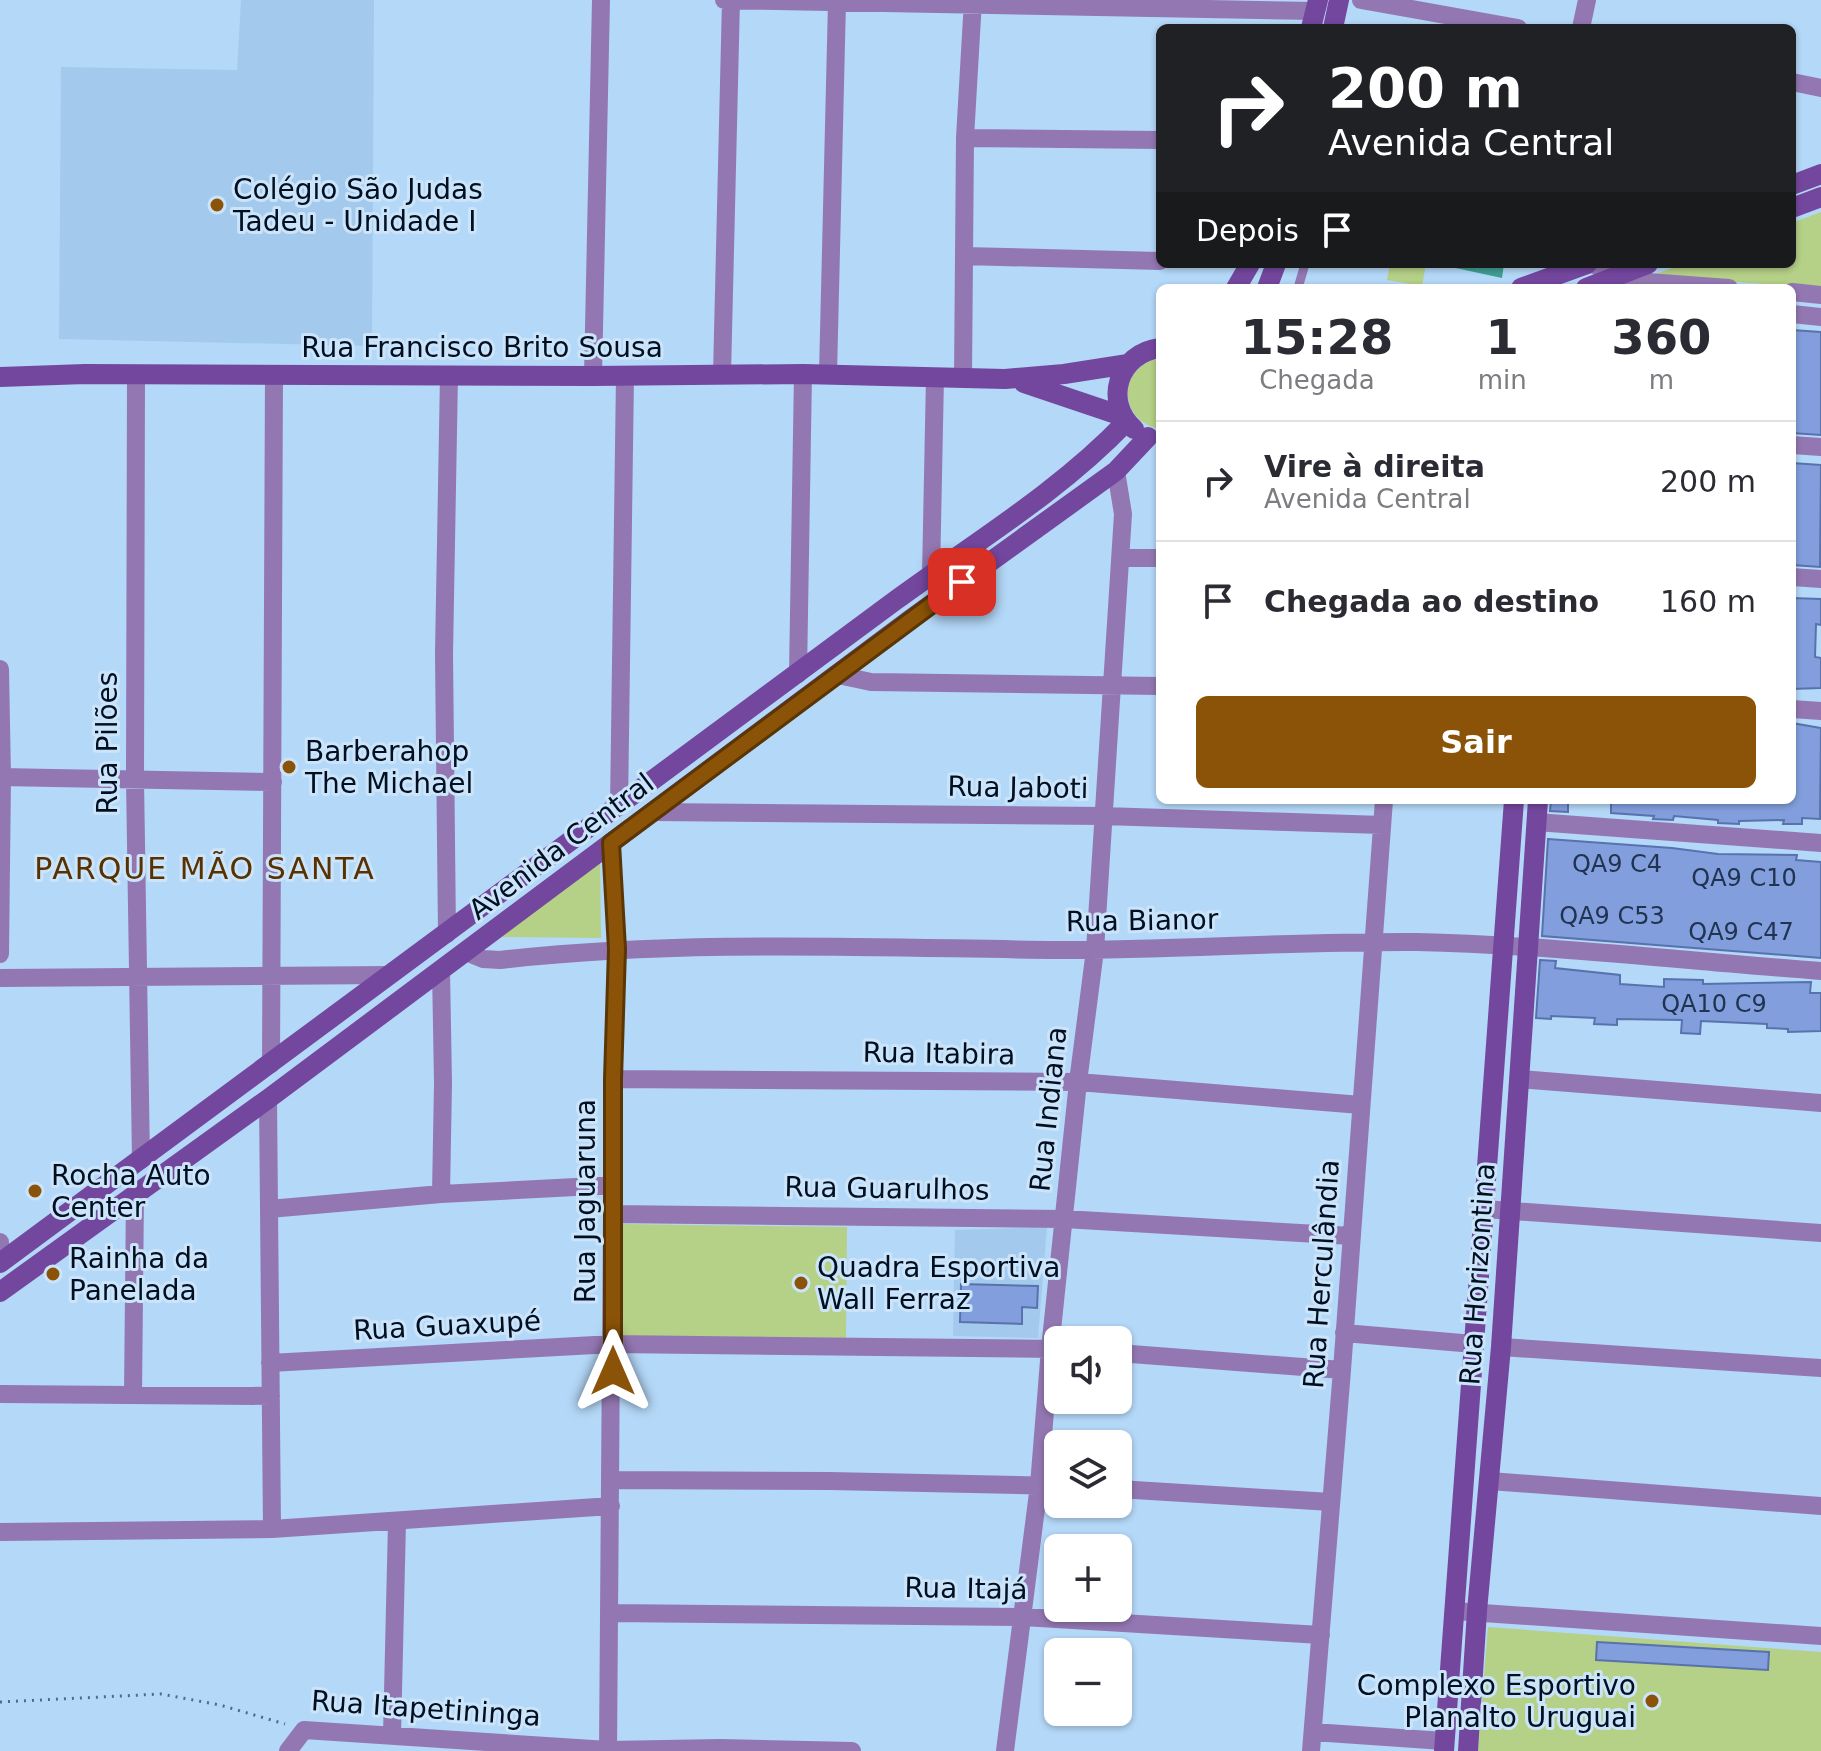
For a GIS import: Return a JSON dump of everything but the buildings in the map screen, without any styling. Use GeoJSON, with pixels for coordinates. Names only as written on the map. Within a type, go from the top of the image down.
{"type":"FeatureCollection","features":[{"type":"Feature","properties":{"kind":"street"},"geometry":{"type":"LineString","coordinates":[[593,376],[601,0]]}},
{"type":"Feature","properties":{"kind":"street"},"geometry":{"type":"LineString","coordinates":[[724,0],[973,3],[1315,13]]}},
{"type":"Feature","properties":{"kind":"street"},"geometry":{"type":"LineString","coordinates":[[722,375],[731,0]]}},
{"type":"Feature","properties":{"kind":"street"},"geometry":{"type":"LineString","coordinates":[[1334,24],[1339,0]]}},
{"type":"Feature","properties":{"kind":"street"},"geometry":{"type":"LineString","coordinates":[[1361,0],[1496,24]]}},
{"type":"Feature","properties":{"kind":"street"},"geometry":{"type":"LineString","coordinates":[[1582,24],[1587,0]]}},
{"type":"Feature","properties":{"kind":"street"},"geometry":{"type":"LineString","coordinates":[[828,374],[837,2]]}},
{"type":"Feature","properties":{"kind":"street"},"geometry":{"type":"LineString","coordinates":[[963,377],[965,138],[973,3]]}},
{"type":"Feature","properties":{"kind":"street"},"geometry":{"type":"LineString","coordinates":[[1796,83],[1821,88]]}},
{"type":"Feature","properties":{"kind":"street"},"geometry":{"type":"LineString","coordinates":[[965,138],[1156,140]]}},
{"type":"Feature","properties":{"kind":"street"},"geometry":{"type":"LineString","coordinates":[[1796,183],[1821,174]]}},
{"type":"Feature","properties":{"kind":"street"},"geometry":{"type":"LineString","coordinates":[[1796,206],[1821,197]]}},
{"type":"Feature","properties":{"kind":"street"},"geometry":{"type":"LineString","coordinates":[[964,256],[1156,261]]}},
{"type":"Feature","properties":{"kind":"street"},"geometry":{"type":"LineString","coordinates":[[1543,284],[1580,268]]}},
{"type":"Feature","properties":{"kind":"street"},"geometry":{"type":"LineString","coordinates":[[1595,268],[1634,281],[1675,284]]}},
{"type":"Feature","properties":{"kind":"street"},"geometry":{"type":"LineString","coordinates":[[1596,284],[1638,268]]}},
{"type":"Feature","properties":{"kind":"street"},"geometry":{"type":"LineString","coordinates":[[1796,292],[1821,295]]}},
{"type":"Feature","properties":{"kind":"street"},"geometry":{"type":"LineString","coordinates":[[1796,314],[1821,317]]}},
{"type":"Feature","properties":{"kind":"street"},"geometry":{"type":"LineString","coordinates":[[1124,419],[1118,403],[1120,375],[1140,354],[1156,349]]}},
{"type":"Feature","properties":{"kind":"street"},"geometry":{"type":"LineString","coordinates":[[1005,379],[1128,364]]}},
{"type":"Feature","properties":{"kind":"street","name":"Rua Francisco Brito Sousa"},"geometry":{"type":"LineString","coordinates":[[0,377],[136,374],[828,374],[1005,379]]}},
{"type":"Feature","properties":{"kind":"street","name":"Rua Pilões"},"geometry":{"type":"LineString","coordinates":[[136,374],[135,780],[141,1160]]}},
{"type":"Feature","properties":{"kind":"street"},"geometry":{"type":"LineString","coordinates":[[271,1064],[274,374]]}},
{"type":"Feature","properties":{"kind":"street"},"geometry":{"type":"LineString","coordinates":[[798,674],[803,374]]}},
{"type":"Feature","properties":{"kind":"street"},"geometry":{"type":"LineString","coordinates":[[447,934],[444,654],[449,375]]}},
{"type":"Feature","properties":{"kind":"street"},"geometry":{"type":"LineString","coordinates":[[619,807],[625,376]]}},
{"type":"Feature","properties":{"kind":"street"},"geometry":{"type":"LineString","coordinates":[[931,575],[935,377]]}},
{"type":"Feature","properties":{"kind":"street"},"geometry":{"type":"LineString","coordinates":[[1005,379],[1043,388],[1124,419],[1154,438]]}},
{"type":"Feature","properties":{"kind":"street","name":"Avenida Central"},"geometry":{"type":"LineString","coordinates":[[0,1263],[896,600],[999,528],[1088,459],[1124,419]]}},
{"type":"Feature","properties":{"kind":"street","name":"Avenida Central"},"geometry":{"type":"LineString","coordinates":[[0,1292],[268,1099],[911,619],[1116,471],[1154,438]]}},
{"type":"Feature","properties":{"kind":"street"},"geometry":{"type":"LineString","coordinates":[[1796,445],[1821,447]]}},
{"type":"Feature","properties":{"kind":"street","name":"Rua Indiana"},"geometry":{"type":"LineString","coordinates":[[1056,1326],[1078,1082],[1095,950],[1121,558],[1122,499],[1116,471]]}},
{"type":"Feature","properties":{"kind":"street"},"geometry":{"type":"LineString","coordinates":[[1121,558],[1156,558]]}},
{"type":"Feature","properties":{"kind":"street"},"geometry":{"type":"LineString","coordinates":[[1796,577],[1821,579]]}},
{"type":"Feature","properties":{"kind":"street"},"geometry":{"type":"LineString","coordinates":[[896,600],[911,619]]}},
{"type":"Feature","properties":{"kind":"street"},"geometry":{"type":"LineString","coordinates":[[0,669],[0,954]]}},
{"type":"Feature","properties":{"kind":"street"},"geometry":{"type":"LineString","coordinates":[[838,675],[871,682],[1156,686]]}},
{"type":"Feature","properties":{"kind":"street"},"geometry":{"type":"LineString","coordinates":[[1796,709],[1821,711]]}},
{"type":"Feature","properties":{"kind":"street"},"geometry":{"type":"LineString","coordinates":[[1,777],[273,782]]}},
{"type":"Feature","properties":{"kind":"street","name":"Rua Herculândia"},"geometry":{"type":"LineString","coordinates":[[1312,1742],[1384,804]]}},
{"type":"Feature","properties":{"kind":"street","name":"Rua Horizontina"},"geometry":{"type":"LineString","coordinates":[[1444,1746],[1514,804]]}},
{"type":"Feature","properties":{"kind":"street","name":"Rua Horizontina"},"geometry":{"type":"LineString","coordinates":[[1468,1751],[1477,1611],[1501,1347],[1538,804]]}},
{"type":"Feature","properties":{"kind":"street","name":"Rua Jaboti"},"geometry":{"type":"LineString","coordinates":[[653,812],[1104,816],[1382,825]]}},
{"type":"Feature","properties":{"kind":"street"},"geometry":{"type":"LineString","coordinates":[[1536,822],[1821,843]]}},
{"type":"Feature","properties":{"kind":"street","name":"Rua Jaguaruna"},"geometry":{"type":"LineString","coordinates":[[608,1750],[613,1079],[617,949],[611,843]]}},
{"type":"Feature","properties":{"kind":"street","name":"Rua Bianor"},"geometry":{"type":"LineString","coordinates":[[466,952],[483,959],[500,960],[617,949],[1095,950],[1374,942],[1503,946],[1821,971]]}},
{"type":"Feature","properties":{"kind":"street"},"geometry":{"type":"LineString","coordinates":[[441,970],[441,1194]]}},
{"type":"Feature","properties":{"kind":"street"},"geometry":{"type":"LineString","coordinates":[[0,978],[389,975]]}},
{"type":"Feature","properties":{"kind":"street","name":"Rua Itabira"},"geometry":{"type":"LineString","coordinates":[[613,1079],[1078,1082],[1361,1105]]}},
{"type":"Feature","properties":{"kind":"street"},"geometry":{"type":"LineString","coordinates":[[1519,1079],[1821,1103]]}},
{"type":"Feature","properties":{"kind":"street"},"geometry":{"type":"LineString","coordinates":[[268,1099],[272,1529]]}},
{"type":"Feature","properties":{"kind":"street"},"geometry":{"type":"LineString","coordinates":[[269,1209],[441,1194],[614,1185]]}},
{"type":"Feature","properties":{"kind":"street"},"geometry":{"type":"LineString","coordinates":[[133,1395],[135,1194]]}},
{"type":"Feature","properties":{"kind":"street"},"geometry":{"type":"LineString","coordinates":[[1484,1209],[1821,1233]]}},
{"type":"Feature","properties":{"kind":"street","name":"Rua Guarulhos"},"geometry":{"type":"LineString","coordinates":[[613,1214],[1064,1219],[1352,1236]]}},
{"type":"Feature","properties":{"kind":"street"},"geometry":{"type":"LineString","coordinates":[[0,1242],[0,1263]]}},
{"type":"Feature","properties":{"kind":"street"},"geometry":{"type":"LineString","coordinates":[[1344,1333],[1474,1344]]}},
{"type":"Feature","properties":{"kind":"street","name":"Rua Guaxupé"},"geometry":{"type":"LineString","coordinates":[[270,1363],[613,1344],[1044,1349]]}},
{"type":"Feature","properties":{"kind":"street"},"geometry":{"type":"LineString","coordinates":[[1501,1347],[1821,1368]]}},
{"type":"Feature","properties":{"kind":"street"},"geometry":{"type":"LineString","coordinates":[[1132,1354],[1342,1370]]}},
{"type":"Feature","properties":{"kind":"street"},"geometry":{"type":"LineString","coordinates":[[0,1394],[271,1396]]}},
{"type":"Feature","properties":{"kind":"street"},"geometry":{"type":"LineString","coordinates":[[612,1480],[1044,1486]]}},
{"type":"Feature","properties":{"kind":"street"},"geometry":{"type":"LineString","coordinates":[[1490,1481],[1821,1506]]}},
{"type":"Feature","properties":{"kind":"street"},"geometry":{"type":"LineString","coordinates":[[1132,1490],[1331,1502]]}},
{"type":"Feature","properties":{"kind":"street"},"geometry":{"type":"LineString","coordinates":[[0,1532],[272,1529],[611,1506]]}},
{"type":"Feature","properties":{"kind":"street","name":"Rua Indiana"},"geometry":{"type":"LineString","coordinates":[[1005,1751],[1023,1617],[1044,1511]]}},
{"type":"Feature","properties":{"kind":"street"},"geometry":{"type":"LineString","coordinates":[[392,1735],[397,1522]]}},
{"type":"Feature","properties":{"kind":"street"},"geometry":{"type":"LineString","coordinates":[[1454,1611],[1821,1636]]}},
{"type":"Feature","properties":{"kind":"street","name":"Rua Itajá"},"geometry":{"type":"LineString","coordinates":[[609,1613],[1023,1617],[1321,1635]]}},
{"type":"Feature","properties":{"kind":"street"},"geometry":{"type":"LineString","coordinates":[[288,1751],[304,1730]]}},
{"type":"Feature","properties":{"kind":"street","name":"Rua Itapetininga"},"geometry":{"type":"LineString","coordinates":[[304,1730],[392,1735],[472,1745],[608,1750],[720,1748],[852,1751]]}},
{"type":"Feature","properties":{"kind":"street"},"geometry":{"type":"LineString","coordinates":[[1312,1742],[1444,1746]]}},
{"type":"Feature","properties":{"kind":"path","name":"Rua Itapetininga"},"geometry":{"type":"LineString","coordinates":[[0,1702],[161,1694],[220,1705],[304,1730]]}},
{"type":"Feature","properties":{"kind":"shaded area","name":"Colégio São Judas Tadeu - Unidade I"},"geometry":{"type":"Polygon","coordinates":[[[241,0],[374,0],[372,346],[59,339],[61,67],[237,70],[241,0]]]}},
{"type":"Feature","properties":{"kind":"shaded area"},"geometry":{"type":"Polygon","coordinates":[[[1821,212],[1821,288],[1650,276],[1672,268],[1796,268],[1796,221],[1821,212]]]}},
{"type":"Feature","properties":{"kind":"shaded area"},"geometry":{"type":"Polygon","coordinates":[[[1389,268],[1425,268],[1422,284],[1387,280],[1389,268]]]}},
{"type":"Feature","properties":{"kind":"shaded area"},"geometry":{"type":"Polygon","coordinates":[[[1456,268],[1503,268],[1502,278],[1456,268]]]}},
{"type":"Feature","properties":{"kind":"shaded area"},"geometry":{"type":"Polygon","coordinates":[[[1156,359],[1156,428],[1136,415],[1128,394],[1130,382],[1146,363],[1156,359]]]}},
{"type":"Feature","properties":{"kind":"shaded area"},"geometry":{"type":"Polygon","coordinates":[[[600,860],[601,938],[495,937],[600,860]]]}},
{"type":"Feature","properties":{"kind":"shaded area"},"geometry":{"type":"Polygon","coordinates":[[[620,1224],[847,1227],[846,1338],[619,1336],[620,1224]]]}},
{"type":"Feature","properties":{"kind":"shaded area"},"geometry":{"type":"Polygon","coordinates":[[[1047,1227],[1038,1338],[953,1336],[955,1230],[1047,1227]]]}},
{"type":"Feature","properties":{"kind":"shaded area","name":"Complexo Esportivo Planalto Uruguai"},"geometry":{"type":"Polygon","coordinates":[[[1488,1627],[1821,1652],[1821,1751],[1478,1751],[1488,1627]]]}},
{"type":"Feature","properties":{"kind":"place","name":"Colégio São Judas Tadeu - Unidade I"},"geometry":{"type":"Point","coordinates":[217,205]}},
{"type":"Feature","properties":{"kind":"place","name":"Barberahop The Michael"},"geometry":{"type":"Point","coordinates":[289,767]}},
{"type":"Feature","properties":{"kind":"place","name":"Rocha Auto Center"},"geometry":{"type":"Point","coordinates":[35,1191]}},
{"type":"Feature","properties":{"kind":"place","name":"Rainha da Panelada"},"geometry":{"type":"Point","coordinates":[53,1274]}},
{"type":"Feature","properties":{"kind":"place","name":"Quadra Esportiva Wall Ferraz"},"geometry":{"type":"Point","coordinates":[801,1283]}},
{"type":"Feature","properties":{"kind":"place","name":"Complexo Esportivo Planalto Uruguai"},"geometry":{"type":"Point","coordinates":[1652,1701]}},
{"type":"Feature","properties":{"kind":"district","name":"PARQUE MÃO SANTA"},"geometry":{"type":"Point","coordinates":[205,869]}},
{"type":"Feature","properties":{"kind":"route"},"geometry":{"type":"LineString","coordinates":[[613,1371],[613,1079],[617,949],[611,843],[962,582]]}}]}
